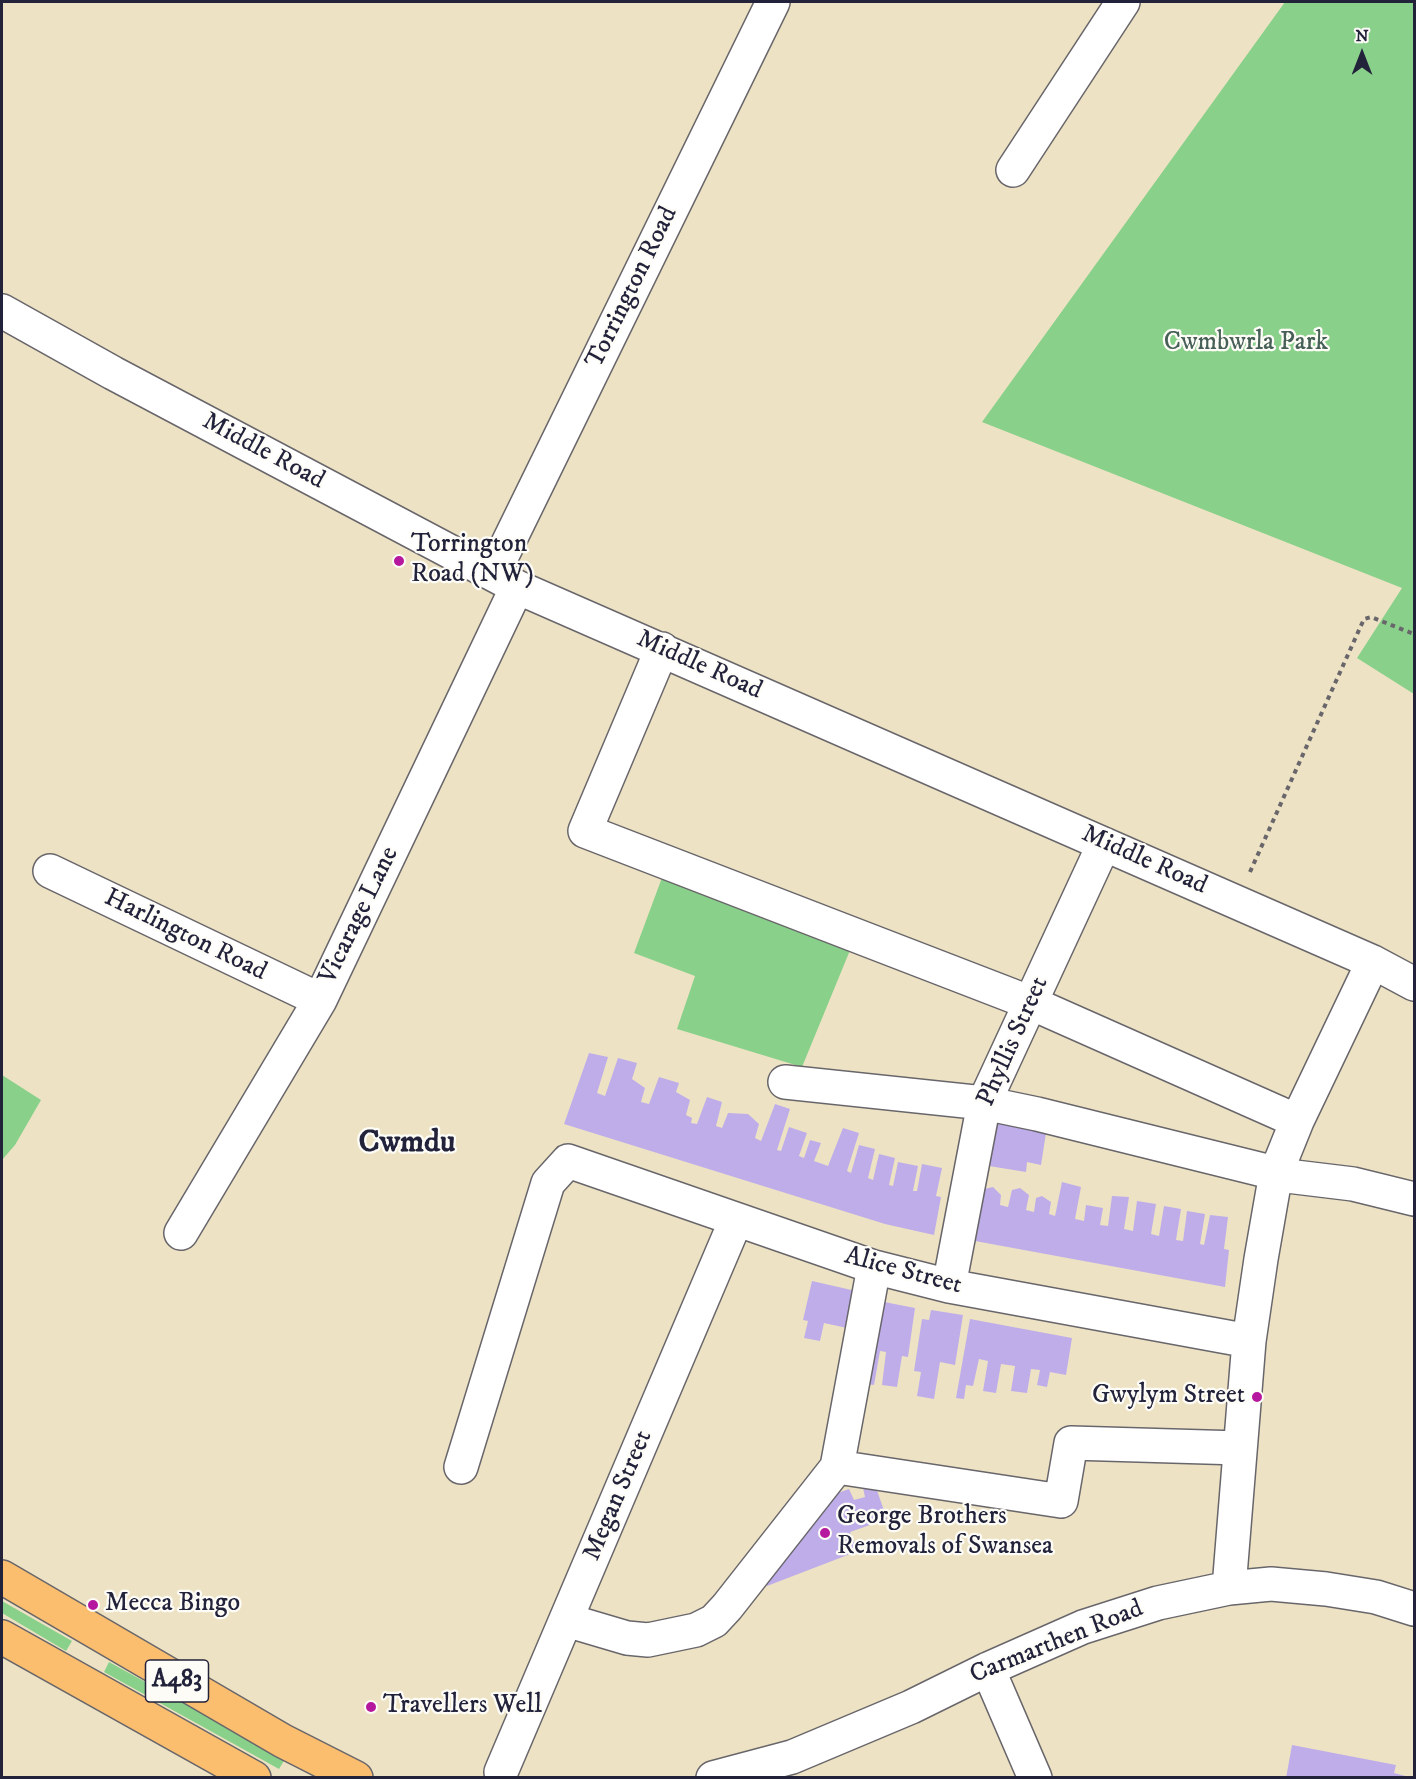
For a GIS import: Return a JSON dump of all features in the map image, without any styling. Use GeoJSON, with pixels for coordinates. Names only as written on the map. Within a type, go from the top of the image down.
{"type":"FeatureCollection","features":[{"type":"Feature","properties":{"kind":"main road","name":"A483"},"geometry":{"type":"LineString","coordinates":[[2,1578],[283,1741],[356,1778]]}},
{"type":"Feature","properties":{"kind":"main road","name":"A483"},"geometry":{"type":"LineString","coordinates":[[2,1637],[254,1778]]}},
{"type":"Feature","properties":{"kind":"street","name":"Torrington Road"},"geometry":{"type":"LineString","coordinates":[[505,580],[773,2]]}},
{"type":"Feature","properties":{"kind":"street"},"geometry":{"type":"LineString","coordinates":[[1013,170],[1124,2]]}},
{"type":"Feature","properties":{"kind":"street","name":"Middle Road"},"geometry":{"type":"LineString","coordinates":[[2,311],[112,373],[505,580],[1373,962],[1414,984]]}},
{"type":"Feature","properties":{"kind":"street","name":"Vicarage Lane"},"geometry":{"type":"LineString","coordinates":[[181,1233],[320,1000],[505,580]]}},
{"type":"Feature","properties":{"kind":"street"},"geometry":{"type":"LineString","coordinates":[[662,649],[585,831],[1031,1003],[1297,1121]]}},
{"type":"Feature","properties":{"kind":"street","name":"Phyllis Street"},"geometry":{"type":"LineString","coordinates":[[949,1286],[984,1103],[1104,844]]}},
{"type":"Feature","properties":{"kind":"street","name":"Harlington Road"},"geometry":{"type":"LineString","coordinates":[[50,871],[320,1000]]}},
{"type":"Feature","properties":{"kind":"street"},"geometry":{"type":"LineString","coordinates":[[1228,1588],[1250,1341],[1276,1173],[1297,1121],[1373,962]]}},
{"type":"Feature","properties":{"kind":"street"},"geometry":{"type":"LineString","coordinates":[[785,1082],[984,1103],[1276,1173],[1353,1184],[1414,1199]]}},
{"type":"Feature","properties":{"kind":"street","name":"Alice Street"},"geometry":{"type":"LineString","coordinates":[[461,1467],[548,1183],[568,1161],[874,1268],[949,1286],[1250,1341]]}},
{"type":"Feature","properties":{"kind":"street","name":"Megan Street"},"geometry":{"type":"LineString","coordinates":[[501,1772],[736,1220]]}},
{"type":"Feature","properties":{"kind":"street"},"geometry":{"type":"LineString","coordinates":[[566,1620],[627,1638],[648,1640],[696,1630],[714,1621],[727,1607],[837,1467],[874,1268]]}},
{"type":"Feature","properties":{"kind":"street"},"geometry":{"type":"LineString","coordinates":[[837,1467],[1061,1501],[1071,1443],[1240,1448]]}},
{"type":"Feature","properties":{"kind":"street","name":"Carmarthen Road"},"geometry":{"type":"LineString","coordinates":[[713,1778],[792,1757],[912,1707],[988,1669],[1083,1627],[1158,1603],[1228,1588],[1271,1584],[1376,1597],[1414,1609]]}},
{"type":"Feature","properties":{"kind":"street"},"geometry":{"type":"LineString","coordinates":[[988,1669],[1035,1778]]}},
{"type":"Feature","properties":{"kind":"path"},"geometry":{"type":"LineString","coordinates":[[1235,902],[1252,869],[1364,618],[1371,617],[1414,634]]}},
{"type":"Feature","properties":{"kind":"green space","name":"Cwmbwrla Park"},"geometry":{"type":"Polygon","coordinates":[[[1285,2],[1414,2],[1414,694],[1357,658],[1402,588],[982,422],[1285,2]]]}},
{"type":"Feature","properties":{"kind":"green space"},"geometry":{"type":"Polygon","coordinates":[[[663,875],[853,943],[802,1067],[677,1029],[695,976],[634,953],[663,875]]]}},
{"type":"Feature","properties":{"kind":"green space"},"geometry":{"type":"Polygon","coordinates":[[[2,1075],[41,1100],[15,1145],[2,1160],[2,1075]]]}},
{"type":"Feature","properties":{"kind":"green space"},"geometry":{"type":"Polygon","coordinates":[[[2,1601],[72,1641],[66,1651],[2,1613],[2,1601]]]}},
{"type":"Feature","properties":{"kind":"green space"},"geometry":{"type":"Polygon","coordinates":[[[109,1662],[285,1759],[279,1769],[104,1672],[109,1662]]]}},
{"type":"Feature","properties":{"kind":"building"},"geometry":{"type":"Polygon","coordinates":[[[589,1053],[608,1057],[597,1093],[605,1096],[618,1058],[637,1063],[632,1079],[645,1088],[641,1102],[649,1104],[659,1077],[679,1083],[676,1092],[690,1100],[686,1115],[692,1118],[691,1123],[697,1124],[707,1097],[722,1102],[716,1126],[722,1128],[728,1113],[748,1114],[759,1124],[755,1138],[761,1141],[775,1104],[790,1109],[777,1150],[781,1151],[789,1127],[807,1133],[799,1156],[804,1158],[810,1140],[821,1143],[814,1161],[828,1166],[843,1128],[859,1133],[847,1171],[851,1173],[859,1145],[875,1149],[868,1178],[873,1180],[879,1154],[895,1158],[889,1185],[893,1186],[898,1162],[918,1166],[913,1191],[917,1191],[922,1164],[942,1168],[936,1196],[941,1197],[934,1235],[885,1224],[564,1124],[589,1053]]]}},
{"type":"Feature","properties":{"kind":"building"},"geometry":{"type":"Polygon","coordinates":[[[998,1111],[1046,1133],[1041,1165],[1027,1162],[1026,1172],[989,1166],[998,1111]]]}},
{"type":"Feature","properties":{"kind":"building"},"geometry":{"type":"Polygon","coordinates":[[[1062,1182],[1081,1187],[1075,1219],[1084,1221],[1086,1205],[1103,1208],[1100,1225],[1108,1226],[1112,1196],[1129,1197],[1124,1229],[1133,1231],[1137,1201],[1156,1204],[1151,1234],[1159,1236],[1164,1206],[1181,1209],[1176,1240],[1183,1241],[1187,1211],[1205,1214],[1200,1244],[1204,1245],[1210,1215],[1228,1217],[1224,1249],[1229,1250],[1225,1287],[975,1241],[984,1189],[993,1187],[1001,1195],[1000,1205],[1008,1207],[1012,1190],[1020,1188],[1029,1195],[1026,1210],[1034,1212],[1036,1198],[1042,1196],[1051,1202],[1049,1214],[1055,1216],[1062,1182]]]}},
{"type":"Feature","properties":{"kind":"building"},"geometry":{"type":"Polygon","coordinates":[[[812,1281],[856,1291],[847,1328],[824,1323],[820,1341],[804,1338],[808,1321],[803,1320],[812,1281]]]}},
{"type":"Feature","properties":{"kind":"building"},"geometry":{"type":"Polygon","coordinates":[[[874,1300],[915,1308],[908,1357],[902,1356],[897,1387],[882,1385],[886,1352],[880,1351],[874,1385],[859,1383],[874,1300]]]}},
{"type":"Feature","properties":{"kind":"building"},"geometry":{"type":"Polygon","coordinates":[[[931,1310],[963,1315],[955,1365],[940,1362],[934,1399],[917,1396],[921,1372],[914,1371],[922,1319],[929,1320],[931,1310]]]}},
{"type":"Feature","properties":{"kind":"building"},"geometry":{"type":"Polygon","coordinates":[[[970,1319],[1072,1338],[1066,1375],[1050,1372],[1047,1387],[1037,1385],[1040,1370],[1031,1369],[1027,1393],[1011,1391],[1015,1366],[1001,1364],[996,1393],[983,1391],[988,1361],[979,1359],[973,1386],[966,1385],[964,1399],[956,1398],[970,1319]]]}},
{"type":"Feature","properties":{"kind":"building"},"geometry":{"type":"Polygon","coordinates":[[[874,1482],[887,1519],[850,1532],[858,1551],[767,1586],[762,1569],[835,1494],[849,1489],[854,1500],[865,1497],[862,1483],[874,1482]]]}},
{"type":"Feature","properties":{"kind":"building"},"geometry":{"type":"Polygon","coordinates":[[[1292,1745],[1396,1765],[1394,1773],[1413,1778],[1286,1778],[1292,1745]]]}},
{"type":"Feature","properties":{"kind":"place","name":"Torrington Road (NW)"},"geometry":{"type":"Point","coordinates":[399,561]}},
{"type":"Feature","properties":{"kind":"place","name":"Gwylym Street"},"geometry":{"type":"Point","coordinates":[1257,1397]}},
{"type":"Feature","properties":{"kind":"place","name":"George Brothers Removals of Swansea"},"geometry":{"type":"Point","coordinates":[825,1533]}},
{"type":"Feature","properties":{"kind":"place","name":"Mecca Bingo"},"geometry":{"type":"Point","coordinates":[93,1605]}},
{"type":"Feature","properties":{"kind":"place","name":"Travellers Well"},"geometry":{"type":"Point","coordinates":[371,1707]}},
{"type":"Feature","properties":{"kind":"district","name":"Cwmdu"},"geometry":{"type":"Point","coordinates":[407,1144]}}]}
